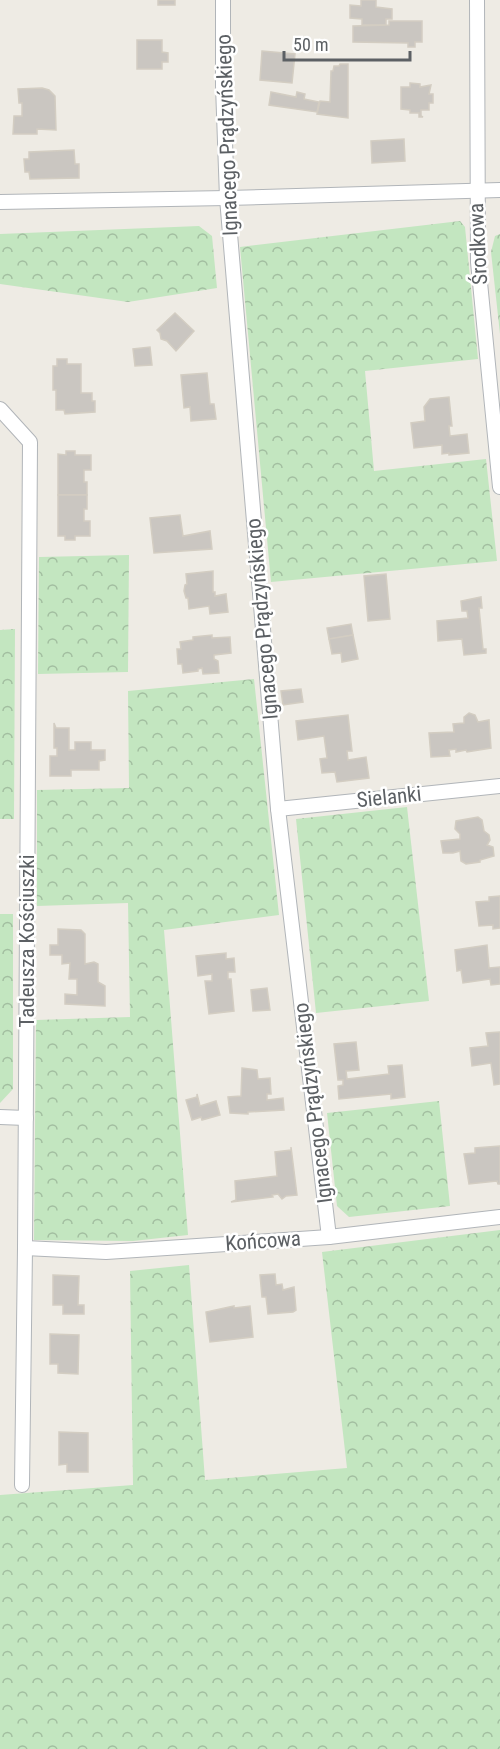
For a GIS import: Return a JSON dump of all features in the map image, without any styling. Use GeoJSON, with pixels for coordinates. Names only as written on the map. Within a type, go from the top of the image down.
{"type":"FeatureCollection","features":[{"type":"Feature","properties":{"kind":"street","name":"Ignacego Prądzyńskiego"},"geometry":{"type":"LineString","coordinates":[[223,0],[226,198],[278,809],[329,1236]]}},
{"type":"Feature","properties":{"kind":"street","name":"Środkowa"},"geometry":{"type":"LineString","coordinates":[[477,0],[478,262],[500,487]]}},
{"type":"Feature","properties":{"kind":"street"},"geometry":{"type":"LineString","coordinates":[[0,202],[500,190]]}},
{"type":"Feature","properties":{"kind":"street","name":"Tadeusza Kościuszki"},"geometry":{"type":"LineString","coordinates":[[0,409],[30,442],[22,1485]]}},
{"type":"Feature","properties":{"kind":"street","name":"Sielanki"},"geometry":{"type":"LineString","coordinates":[[278,809],[500,786]]}},
{"type":"Feature","properties":{"kind":"street"},"geometry":{"type":"LineString","coordinates":[[0,1117],[26,1118]]}},
{"type":"Feature","properties":{"kind":"street","name":"Końcowa"},"geometry":{"type":"LineString","coordinates":[[25,1248],[106,1252],[329,1236],[500,1217]]}},
{"type":"Feature","properties":{"kind":"green space"},"geometry":{"type":"Polygon","coordinates":[[[460,221],[465,227],[478,359],[365,371],[374,471],[486,459],[497,561],[271,582],[240,247],[460,221]]]}},
{"type":"Feature","properties":{"kind":"green space"},"geometry":{"type":"Polygon","coordinates":[[[199,226],[212,236],[217,288],[128,302],[0,284],[0,234],[199,226]]]}},
{"type":"Feature","properties":{"kind":"green space"},"geometry":{"type":"Polygon","coordinates":[[[500,234],[500,334],[491,252],[495,236],[500,234]]]}},
{"type":"Feature","properties":{"kind":"green space"},"geometry":{"type":"Polygon","coordinates":[[[129,555],[128,672],[38,674],[39,557],[129,555]]]}},
{"type":"Feature","properties":{"kind":"green space"},"geometry":{"type":"Polygon","coordinates":[[[15,629],[14,819],[0,819],[0,630],[15,629]]]}},
{"type":"Feature","properties":{"kind":"green space"},"geometry":{"type":"Polygon","coordinates":[[[254,679],[279,915],[164,930],[188,1235],[133,1241],[34,1240],[36,1020],[130,1017],[128,903],[37,906],[37,790],[129,788],[128,691],[254,679]]]}},
{"type":"Feature","properties":{"kind":"green space"},"geometry":{"type":"Polygon","coordinates":[[[407,807],[429,1001],[316,1013],[296,819],[407,807]]]}},
{"type":"Feature","properties":{"kind":"green space"},"geometry":{"type":"Polygon","coordinates":[[[0,914],[13,914],[13,1089],[0,1103],[0,914]]]}},
{"type":"Feature","properties":{"kind":"green space"},"geometry":{"type":"Polygon","coordinates":[[[439,1101],[450,1206],[349,1217],[337,1206],[327,1113],[439,1101]]]}},
{"type":"Feature","properties":{"kind":"green space"},"geometry":{"type":"Polygon","coordinates":[[[500,1230],[500,1749],[0,1749],[0,1495],[133,1485],[130,1271],[189,1265],[205,1480],[347,1468],[322,1252],[500,1230]]]}},
{"type":"Feature","properties":{"kind":"building"},"geometry":{"type":"Polygon","coordinates":[[[158,0],[175,0],[175,5],[158,5],[158,0]]]}},
{"type":"Feature","properties":{"kind":"building"},"geometry":{"type":"Polygon","coordinates":[[[361,0],[376,0],[376,7],[392,9],[392,19],[386,19],[386,25],[362,25],[362,19],[350,18],[350,5],[361,6],[361,0]]]}},
{"type":"Feature","properties":{"kind":"building"},"geometry":{"type":"Polygon","coordinates":[[[389,21],[422,21],[422,42],[415,42],[415,47],[408,47],[408,43],[353,42],[353,26],[389,25],[389,21]]]}},
{"type":"Feature","properties":{"kind":"building"},"geometry":{"type":"Polygon","coordinates":[[[137,40],[162,40],[162,52],[168,53],[168,62],[162,62],[162,69],[137,69],[137,40]]]}},
{"type":"Feature","properties":{"kind":"building"},"geometry":{"type":"Polygon","coordinates":[[[262,51],[295,54],[292,83],[260,80],[262,51]]]}},
{"type":"Feature","properties":{"kind":"building"},"geometry":{"type":"Polygon","coordinates":[[[348,64],[348,118],[317,114],[320,101],[330,102],[331,71],[334,66],[348,64]]]}},
{"type":"Feature","properties":{"kind":"building"},"geometry":{"type":"Polygon","coordinates":[[[410,83],[420,84],[420,87],[431,85],[429,94],[433,94],[433,103],[429,103],[429,110],[421,110],[423,117],[419,117],[419,113],[410,113],[410,110],[401,109],[401,87],[410,87],[410,83]]]}},
{"type":"Feature","properties":{"kind":"building"},"geometry":{"type":"Polygon","coordinates":[[[18,89],[49,90],[55,96],[56,130],[37,129],[37,134],[13,134],[14,116],[22,116],[22,103],[19,103],[18,89]]]}},
{"type":"Feature","properties":{"kind":"building"},"geometry":{"type":"Polygon","coordinates":[[[271,92],[296,97],[297,92],[305,94],[304,99],[319,102],[317,112],[269,105],[271,92]]]}},
{"type":"Feature","properties":{"kind":"building"},"geometry":{"type":"Polygon","coordinates":[[[404,139],[405,161],[372,163],[371,141],[404,139]]]}},
{"type":"Feature","properties":{"kind":"building"},"geometry":{"type":"Polygon","coordinates":[[[74,150],[75,164],[79,164],[79,178],[30,179],[29,172],[25,172],[24,159],[29,159],[29,152],[74,150]]]}},
{"type":"Feature","properties":{"kind":"building"},"geometry":{"type":"Polygon","coordinates":[[[175,313],[194,331],[176,351],[167,341],[161,339],[157,330],[175,313]]]}},
{"type":"Feature","properties":{"kind":"building"},"geometry":{"type":"Polygon","coordinates":[[[150,347],[152,365],[135,366],[133,349],[150,347]]]}},
{"type":"Feature","properties":{"kind":"building"},"geometry":{"type":"Polygon","coordinates":[[[57,359],[67,359],[67,364],[81,364],[81,393],[92,393],[95,412],[65,414],[64,410],[56,410],[53,366],[57,366],[57,359]]]}},
{"type":"Feature","properties":{"kind":"building"},"geometry":{"type":"Polygon","coordinates":[[[207,373],[210,404],[214,404],[216,419],[191,421],[190,407],[184,408],[181,375],[207,373]]]}},
{"type":"Feature","properties":{"kind":"building"},"geometry":{"type":"Polygon","coordinates":[[[449,397],[452,426],[449,426],[450,436],[467,434],[469,453],[442,454],[442,445],[414,448],[411,423],[425,421],[424,407],[430,399],[449,397]]]}},
{"type":"Feature","properties":{"kind":"building"},"geometry":{"type":"Polygon","coordinates":[[[66,451],[75,451],[75,455],[91,455],[91,470],[84,470],[87,495],[58,495],[58,454],[66,455],[66,451]]]}},
{"type":"Feature","properties":{"kind":"building"},"geometry":{"type":"Polygon","coordinates":[[[58,495],[87,495],[84,521],[90,521],[90,536],[75,536],[75,540],[65,540],[65,536],[58,536],[58,495]]]}},
{"type":"Feature","properties":{"kind":"building"},"geometry":{"type":"Polygon","coordinates":[[[180,515],[183,536],[210,531],[212,549],[154,553],[150,518],[180,515]]]}},
{"type":"Feature","properties":{"kind":"building"},"geometry":{"type":"Polygon","coordinates":[[[213,571],[213,592],[215,596],[226,594],[228,612],[210,614],[209,606],[189,609],[188,598],[184,591],[187,584],[186,574],[213,571]]]}},
{"type":"Feature","properties":{"kind":"building"},"geometry":{"type":"Polygon","coordinates":[[[386,574],[390,619],[368,621],[364,576],[386,574]]]}},
{"type":"Feature","properties":{"kind":"building"},"geometry":{"type":"Polygon","coordinates":[[[481,597],[482,608],[479,608],[483,649],[486,649],[486,653],[464,655],[462,639],[438,641],[437,621],[468,618],[467,611],[462,611],[461,601],[481,597]]]}},
{"type":"Feature","properties":{"kind":"building"},"geometry":{"type":"Polygon","coordinates":[[[351,624],[353,635],[329,639],[327,628],[351,624]]]}},
{"type":"Feature","properties":{"kind":"building"},"geometry":{"type":"Polygon","coordinates":[[[212,635],[212,638],[230,637],[231,653],[214,655],[214,659],[218,661],[219,673],[203,674],[202,668],[198,671],[183,673],[182,664],[178,664],[177,649],[181,649],[180,642],[193,640],[193,637],[212,635]]]}},
{"type":"Feature","properties":{"kind":"building"},"geometry":{"type":"Polygon","coordinates":[[[353,635],[358,659],[342,662],[341,653],[332,654],[329,639],[353,635]]]}},
{"type":"Feature","properties":{"kind":"building"},"geometry":{"type":"Polygon","coordinates":[[[301,689],[303,702],[283,705],[281,691],[301,689]]]}},
{"type":"Feature","properties":{"kind":"building"},"geometry":{"type":"Polygon","coordinates":[[[469,713],[475,715],[478,722],[489,720],[491,748],[467,752],[466,750],[456,752],[456,749],[449,750],[450,756],[431,757],[429,733],[454,732],[453,724],[464,723],[464,717],[469,713]]]}},
{"type":"Feature","properties":{"kind":"building"},"geometry":{"type":"Polygon","coordinates":[[[348,715],[352,751],[347,751],[348,760],[366,757],[369,778],[337,782],[335,772],[322,773],[320,759],[327,758],[324,736],[298,740],[296,721],[348,715]]]}},
{"type":"Feature","properties":{"kind":"building"},"geometry":{"type":"Polygon","coordinates":[[[54,723],[56,728],[69,728],[69,750],[75,750],[75,742],[91,742],[91,750],[105,750],[105,760],[99,761],[99,770],[71,770],[71,776],[50,776],[50,756],[57,756],[57,748],[54,748],[54,723]]]}},
{"type":"Feature","properties":{"kind":"building"},"geometry":{"type":"Polygon","coordinates":[[[478,817],[482,820],[484,831],[489,835],[490,840],[487,845],[493,847],[494,856],[480,860],[480,862],[466,864],[461,861],[460,851],[443,853],[441,841],[460,839],[460,834],[455,829],[456,821],[478,817]]]}},
{"type":"Feature","properties":{"kind":"building"},"geometry":{"type":"Polygon","coordinates":[[[500,896],[500,928],[493,929],[493,925],[479,926],[476,902],[489,901],[489,897],[500,896]]]}},
{"type":"Feature","properties":{"kind":"building"},"geometry":{"type":"Polygon","coordinates":[[[58,929],[81,930],[85,934],[85,964],[94,962],[98,964],[98,982],[105,986],[105,1006],[65,1004],[65,994],[77,995],[77,979],[69,979],[70,963],[62,964],[62,955],[50,955],[50,945],[58,945],[58,929]]]}},
{"type":"Feature","properties":{"kind":"building"},"geometry":{"type":"Polygon","coordinates":[[[487,945],[489,968],[500,967],[500,984],[491,985],[490,979],[463,983],[461,970],[457,971],[455,950],[487,945]]]}},
{"type":"Feature","properties":{"kind":"building"},"geometry":{"type":"Polygon","coordinates":[[[226,953],[226,959],[234,958],[235,972],[228,972],[228,979],[231,979],[234,1011],[209,1014],[205,981],[212,981],[212,974],[198,976],[196,956],[226,953]]]}},
{"type":"Feature","properties":{"kind":"building"},"geometry":{"type":"Polygon","coordinates":[[[267,988],[270,1010],[253,1011],[251,990],[267,988]]]}},
{"type":"Feature","properties":{"kind":"building"},"geometry":{"type":"Polygon","coordinates":[[[500,1032],[500,1084],[494,1085],[491,1063],[472,1066],[470,1048],[488,1046],[486,1033],[500,1032]]]}},
{"type":"Feature","properties":{"kind":"building"},"geometry":{"type":"Polygon","coordinates":[[[356,1042],[359,1070],[346,1071],[347,1079],[389,1074],[388,1066],[402,1065],[405,1097],[391,1099],[391,1094],[339,1099],[338,1086],[343,1085],[343,1080],[338,1080],[334,1044],[356,1042]]]}},
{"type":"Feature","properties":{"kind":"building"},"geometry":{"type":"Polygon","coordinates":[[[242,1068],[257,1070],[258,1079],[270,1078],[271,1094],[267,1094],[267,1100],[283,1098],[284,1110],[248,1112],[248,1114],[230,1113],[228,1097],[241,1096],[242,1068]]]}},
{"type":"Feature","properties":{"kind":"building"},"geometry":{"type":"Polygon","coordinates":[[[197,1094],[200,1106],[216,1101],[220,1115],[192,1120],[186,1100],[197,1097],[197,1094]]]}},
{"type":"Feature","properties":{"kind":"building"},"geometry":{"type":"Polygon","coordinates":[[[500,1146],[500,1184],[497,1181],[469,1184],[464,1154],[475,1153],[475,1148],[500,1146]]]}},
{"type":"Feature","properties":{"kind":"building"},"geometry":{"type":"Polygon","coordinates":[[[291,1147],[297,1195],[286,1196],[282,1199],[278,1194],[272,1195],[273,1197],[231,1202],[236,1200],[235,1181],[277,1176],[275,1152],[291,1150],[291,1147]]]}},
{"type":"Feature","properties":{"kind":"building"},"geometry":{"type":"Polygon","coordinates":[[[275,1274],[276,1285],[282,1284],[283,1290],[294,1287],[296,1310],[293,1312],[268,1314],[266,1297],[262,1297],[260,1275],[275,1274]]]}},
{"type":"Feature","properties":{"kind":"building"},"geometry":{"type":"Polygon","coordinates":[[[53,1275],[79,1276],[78,1305],[84,1305],[84,1314],[63,1314],[63,1305],[53,1305],[53,1275]]]}},
{"type":"Feature","properties":{"kind":"building"},"geometry":{"type":"Polygon","coordinates":[[[234,1306],[234,1308],[250,1306],[253,1337],[210,1342],[206,1312],[234,1306]]]}},
{"type":"Feature","properties":{"kind":"building"},"geometry":{"type":"Polygon","coordinates":[[[50,1334],[79,1335],[78,1374],[58,1373],[58,1364],[50,1364],[50,1334]]]}},
{"type":"Feature","properties":{"kind":"building"},"geometry":{"type":"Polygon","coordinates":[[[59,1432],[88,1433],[88,1472],[67,1472],[67,1464],[59,1465],[59,1432]]]}}]}
